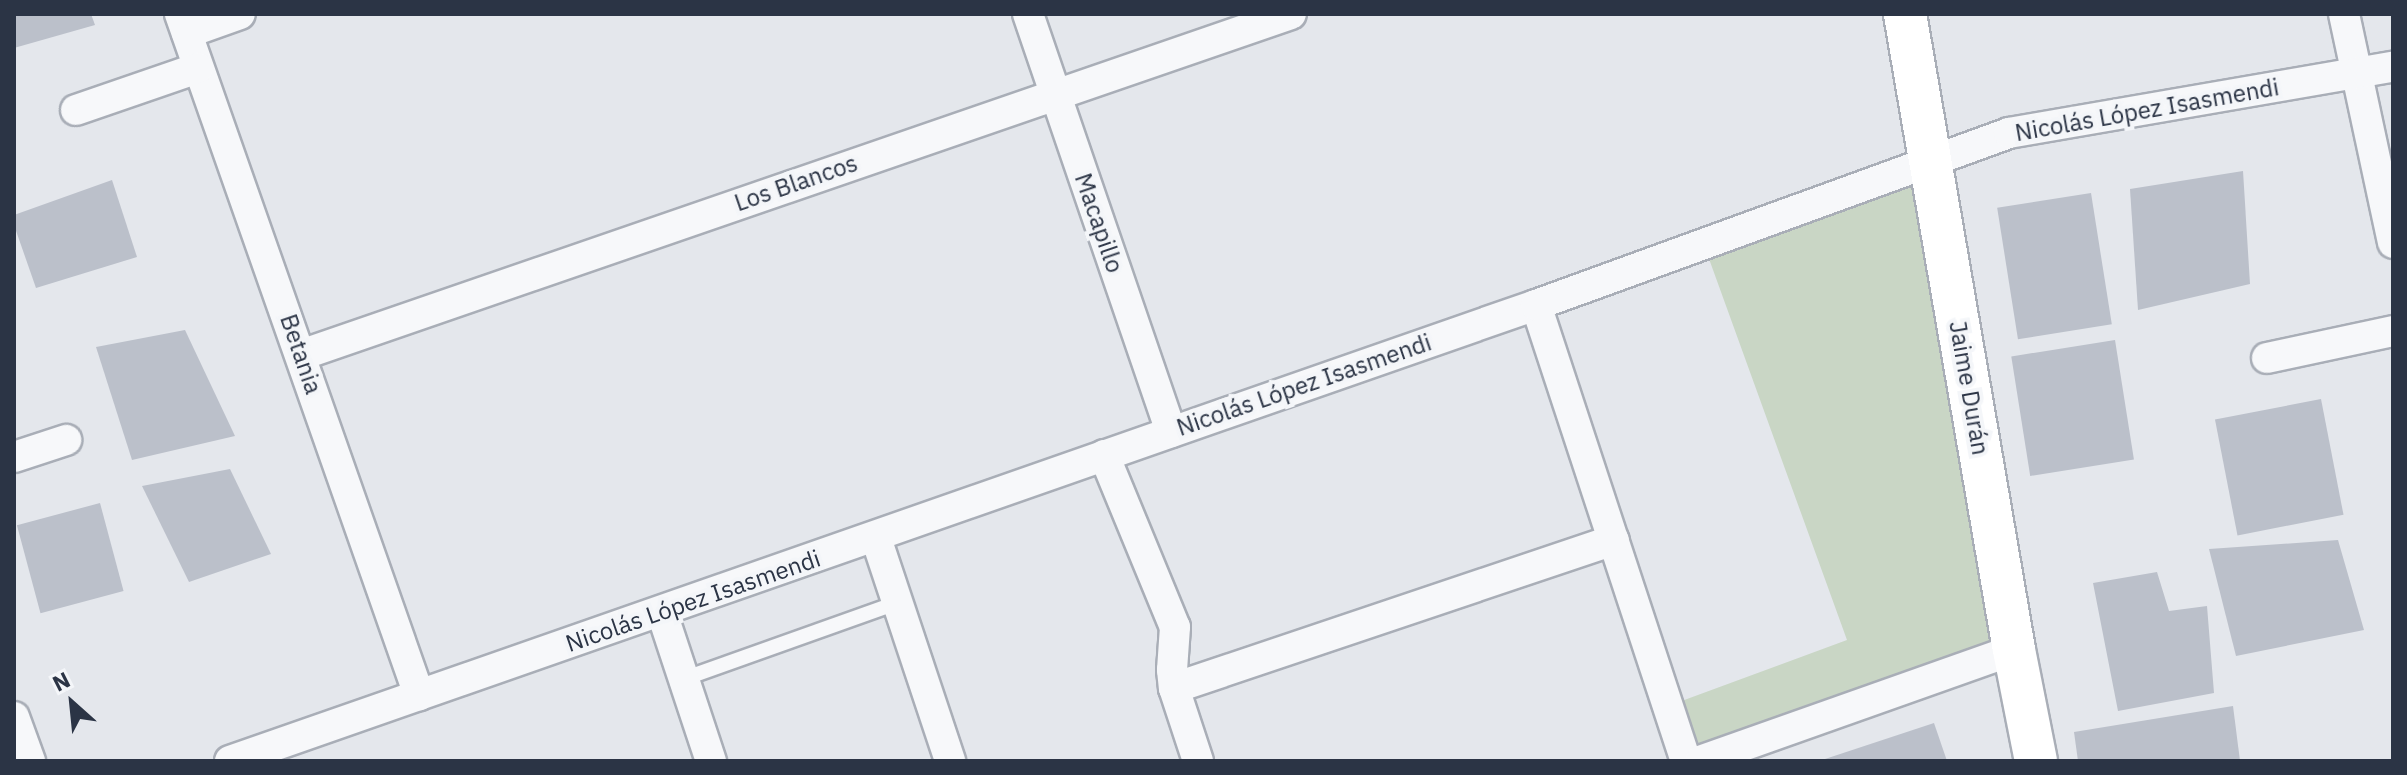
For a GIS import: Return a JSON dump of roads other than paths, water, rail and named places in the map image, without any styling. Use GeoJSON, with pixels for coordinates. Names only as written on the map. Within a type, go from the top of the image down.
{"type":"FeatureCollection","features":[{"type":"Feature","properties":{"kind":"street"},"geometry":{"type":"LineString","coordinates":[[183,23],[240,14]]}},
{"type":"Feature","properties":{"kind":"street","name":"Macapillo"},"geometry":{"type":"LineString","coordinates":[[1028,14],[1171,432]]}},
{"type":"Feature","properties":{"kind":"street","name":"Los Blancos"},"geometry":{"type":"LineString","coordinates":[[301,355],[1054,93],[1291,14]]}},
{"type":"Feature","properties":{"kind":"street","name":"Jaime Durán"},"geometry":{"type":"LineString","coordinates":[[1905,14],[2014,650],[2036,761]]}},
{"type":"Feature","properties":{"kind":"street"},"geometry":{"type":"LineString","coordinates":[[2344,14],[2356,74],[2388,195],[2393,243]]}},
{"type":"Feature","properties":{"kind":"street","name":"Betania"},"geometry":{"type":"LineString","coordinates":[[183,23],[419,695]]}},
{"type":"Feature","properties":{"kind":"street","name":"Nicolás López Isasmendi"},"geometry":{"type":"LineString","coordinates":[[230,761],[876,538],[1536,305],[2009,133],[2393,67]]}},
{"type":"Feature","properties":{"kind":"street"},"geometry":{"type":"LineString","coordinates":[[76,110],[198,68]]}},
{"type":"Feature","properties":{"kind":"street"},"geometry":{"type":"LineString","coordinates":[[1536,305],[1686,761]]}},
{"type":"Feature","properties":{"kind":"street"},"geometry":{"type":"LineString","coordinates":[[2267,358],[2393,331]]}},
{"type":"Feature","properties":{"kind":"street"},"geometry":{"type":"LineString","coordinates":[[14,457],[66,440]]}},
{"type":"Feature","properties":{"kind":"street"},"geometry":{"type":"LineString","coordinates":[[1104,455],[1175,627],[1174,688],[1198,761]]}},
{"type":"Feature","properties":{"kind":"street"},"geometry":{"type":"LineString","coordinates":[[876,538],[950,761]]}},
{"type":"Feature","properties":{"kind":"street"},"geometry":{"type":"LineString","coordinates":[[1174,688],[1614,540]]}},
{"type":"Feature","properties":{"kind":"street"},"geometry":{"type":"LineString","coordinates":[[662,613],[711,761]]}},
{"type":"Feature","properties":{"kind":"street"},"geometry":{"type":"LineString","coordinates":[[1700,761],[2014,650]]}},
{"type":"Feature","properties":{"kind":"street"},"geometry":{"type":"LineString","coordinates":[[14,717],[30,761]]}},
{"type":"Feature","properties":{"kind":"lane"},"geometry":{"type":"LineString","coordinates":[[683,679],[896,603]]}}]}
